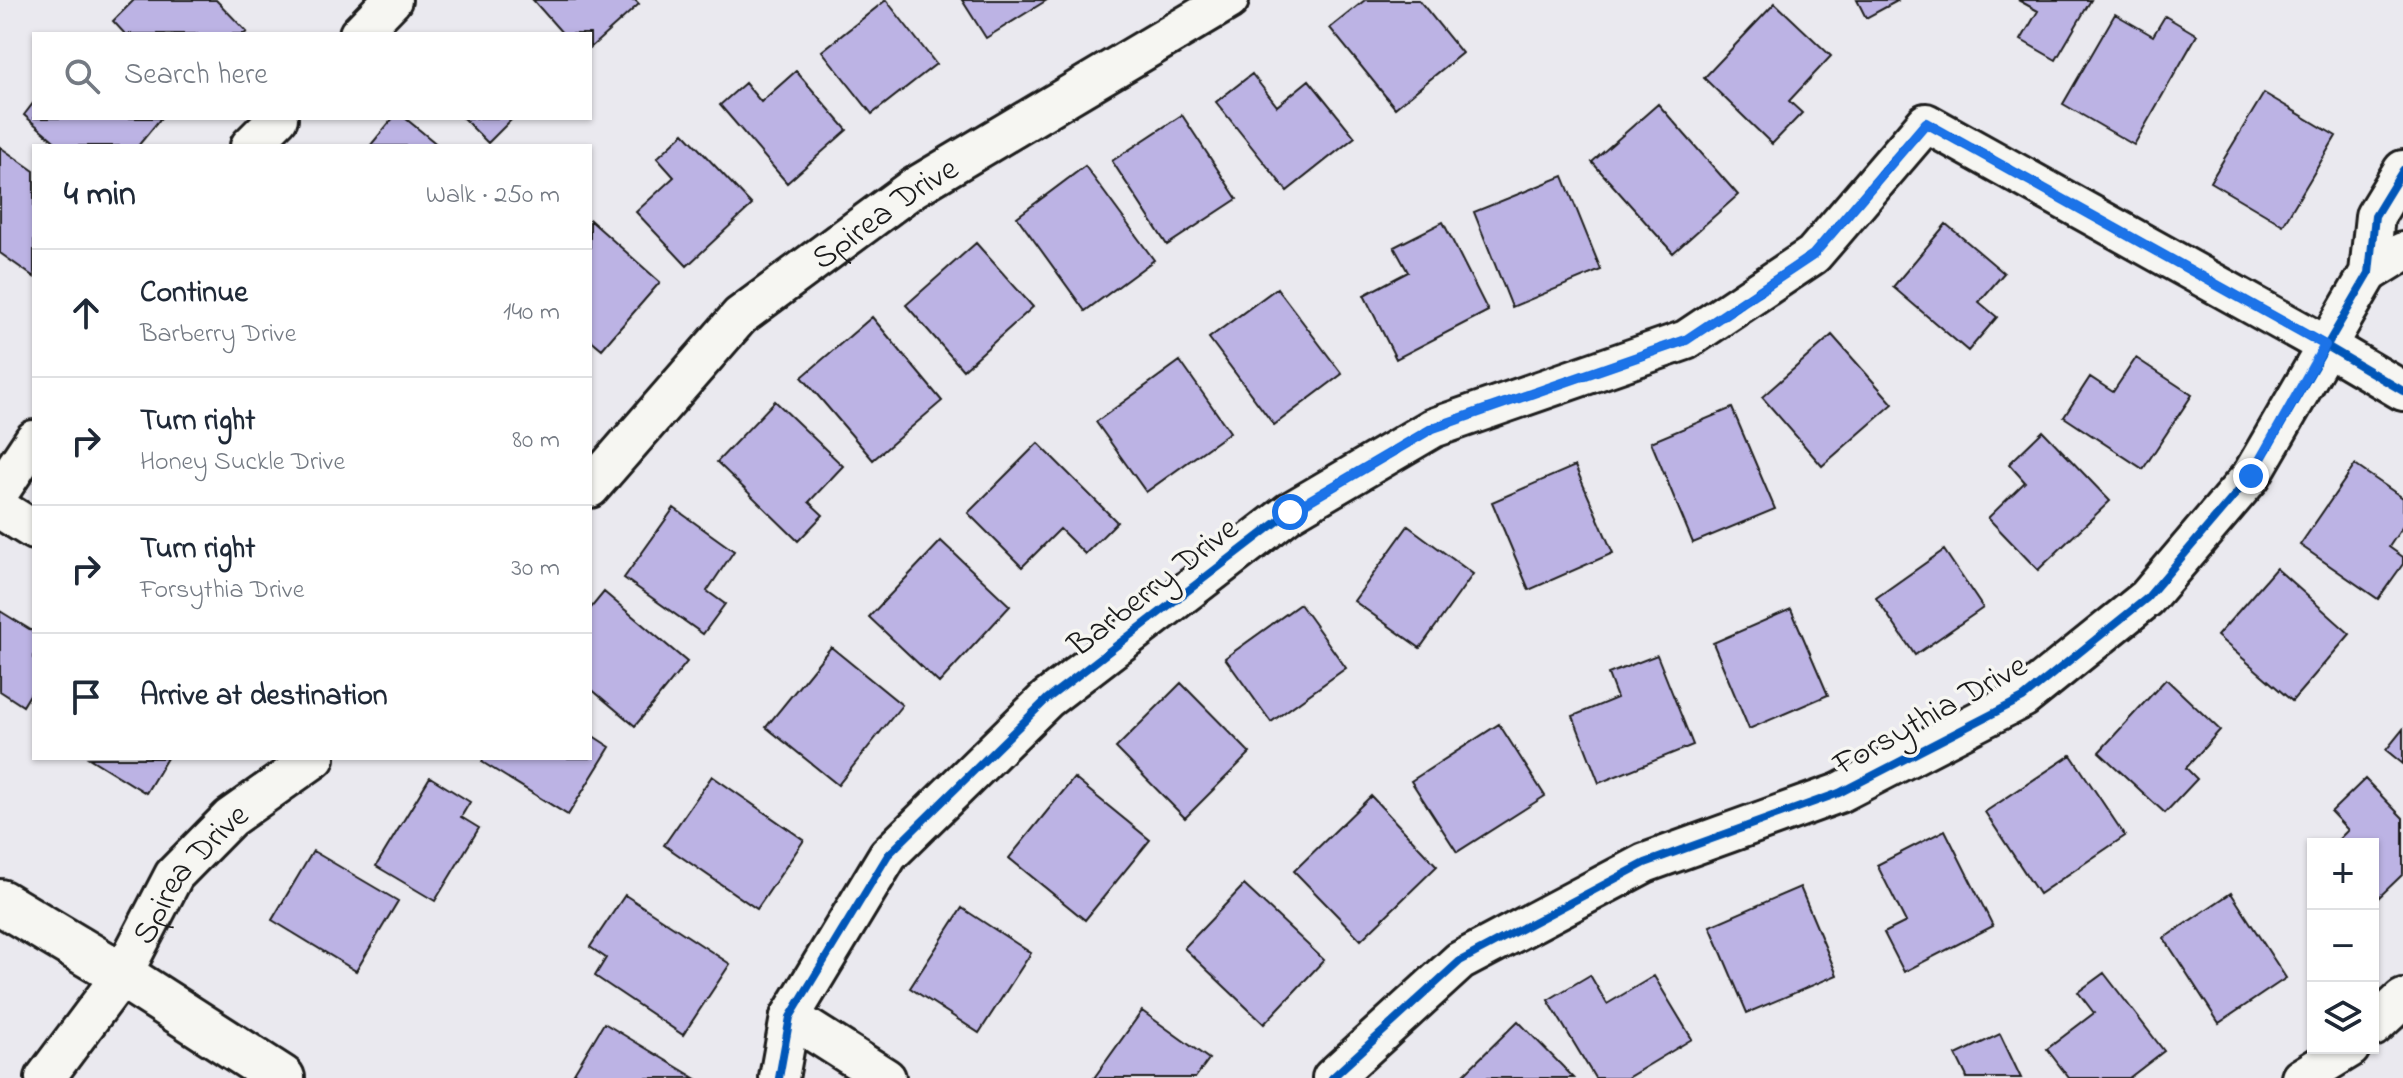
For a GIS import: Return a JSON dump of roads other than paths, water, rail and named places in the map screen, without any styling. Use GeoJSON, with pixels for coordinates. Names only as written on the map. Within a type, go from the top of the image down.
{"type":"FeatureCollection","features":[{"type":"Feature","properties":{"kind":"street"},"geometry":{"type":"LineString","coordinates":[[361,32],[392,0]]}},
{"type":"Feature","properties":{"kind":"street","name":"Spirea Drive"},"geometry":{"type":"LineString","coordinates":[[592,486],[740,316],[913,188],[1229,0]]}},
{"type":"Feature","properties":{"kind":"street"},"geometry":{"type":"LineString","coordinates":[[252,144],[276,120]]}},
{"type":"Feature","properties":{"kind":"street","name":"Barberry Drive"},"geometry":{"type":"LineString","coordinates":[[779,1078],[790,1017],[888,855],[1047,699],[1290,512],[1433,428],[1686,340],[1813,255],[1926,123],[2325,345]]}},
{"type":"Feature","properties":{"kind":"street","name":"Forsythia Drive"},"geometry":{"type":"LineString","coordinates":[[1332,1078],[1460,961],[1645,863],[1839,793],[2023,698],[2147,598],[2251,476],[2369,273],[2375,216],[2403,170]]}},
{"type":"Feature","properties":{"kind":"street","name":"Forsythia Drive"},"geometry":{"type":"LineString","coordinates":[[2369,273],[2403,252]]}},
{"type":"Feature","properties":{"kind":"street"},"geometry":{"type":"LineString","coordinates":[[2325,345],[2403,391]]}},
{"type":"Feature","properties":{"kind":"street"},"geometry":{"type":"LineString","coordinates":[[0,491],[32,443]]}},
{"type":"Feature","properties":{"kind":"street"},"geometry":{"type":"LineString","coordinates":[[0,509],[32,529]]}},
{"type":"Feature","properties":{"kind":"street","name":"Spirea Drive"},"geometry":{"type":"LineString","coordinates":[[45,1078],[122,975],[174,875],[230,818],[312,760]]}},
{"type":"Feature","properties":{"kind":"street"},"geometry":{"type":"LineString","coordinates":[[0,902],[122,975],[282,1078]]}},
{"type":"Feature","properties":{"kind":"street"},"geometry":{"type":"LineString","coordinates":[[2379,1021],[2403,999]]}},
{"type":"Feature","properties":{"kind":"street"},"geometry":{"type":"LineString","coordinates":[[790,1017],[886,1078]]}},
{"type":"Feature","properties":{"kind":"street"},"geometry":{"type":"LineString","coordinates":[[2301,1078],[2340,1054]]}}]}
